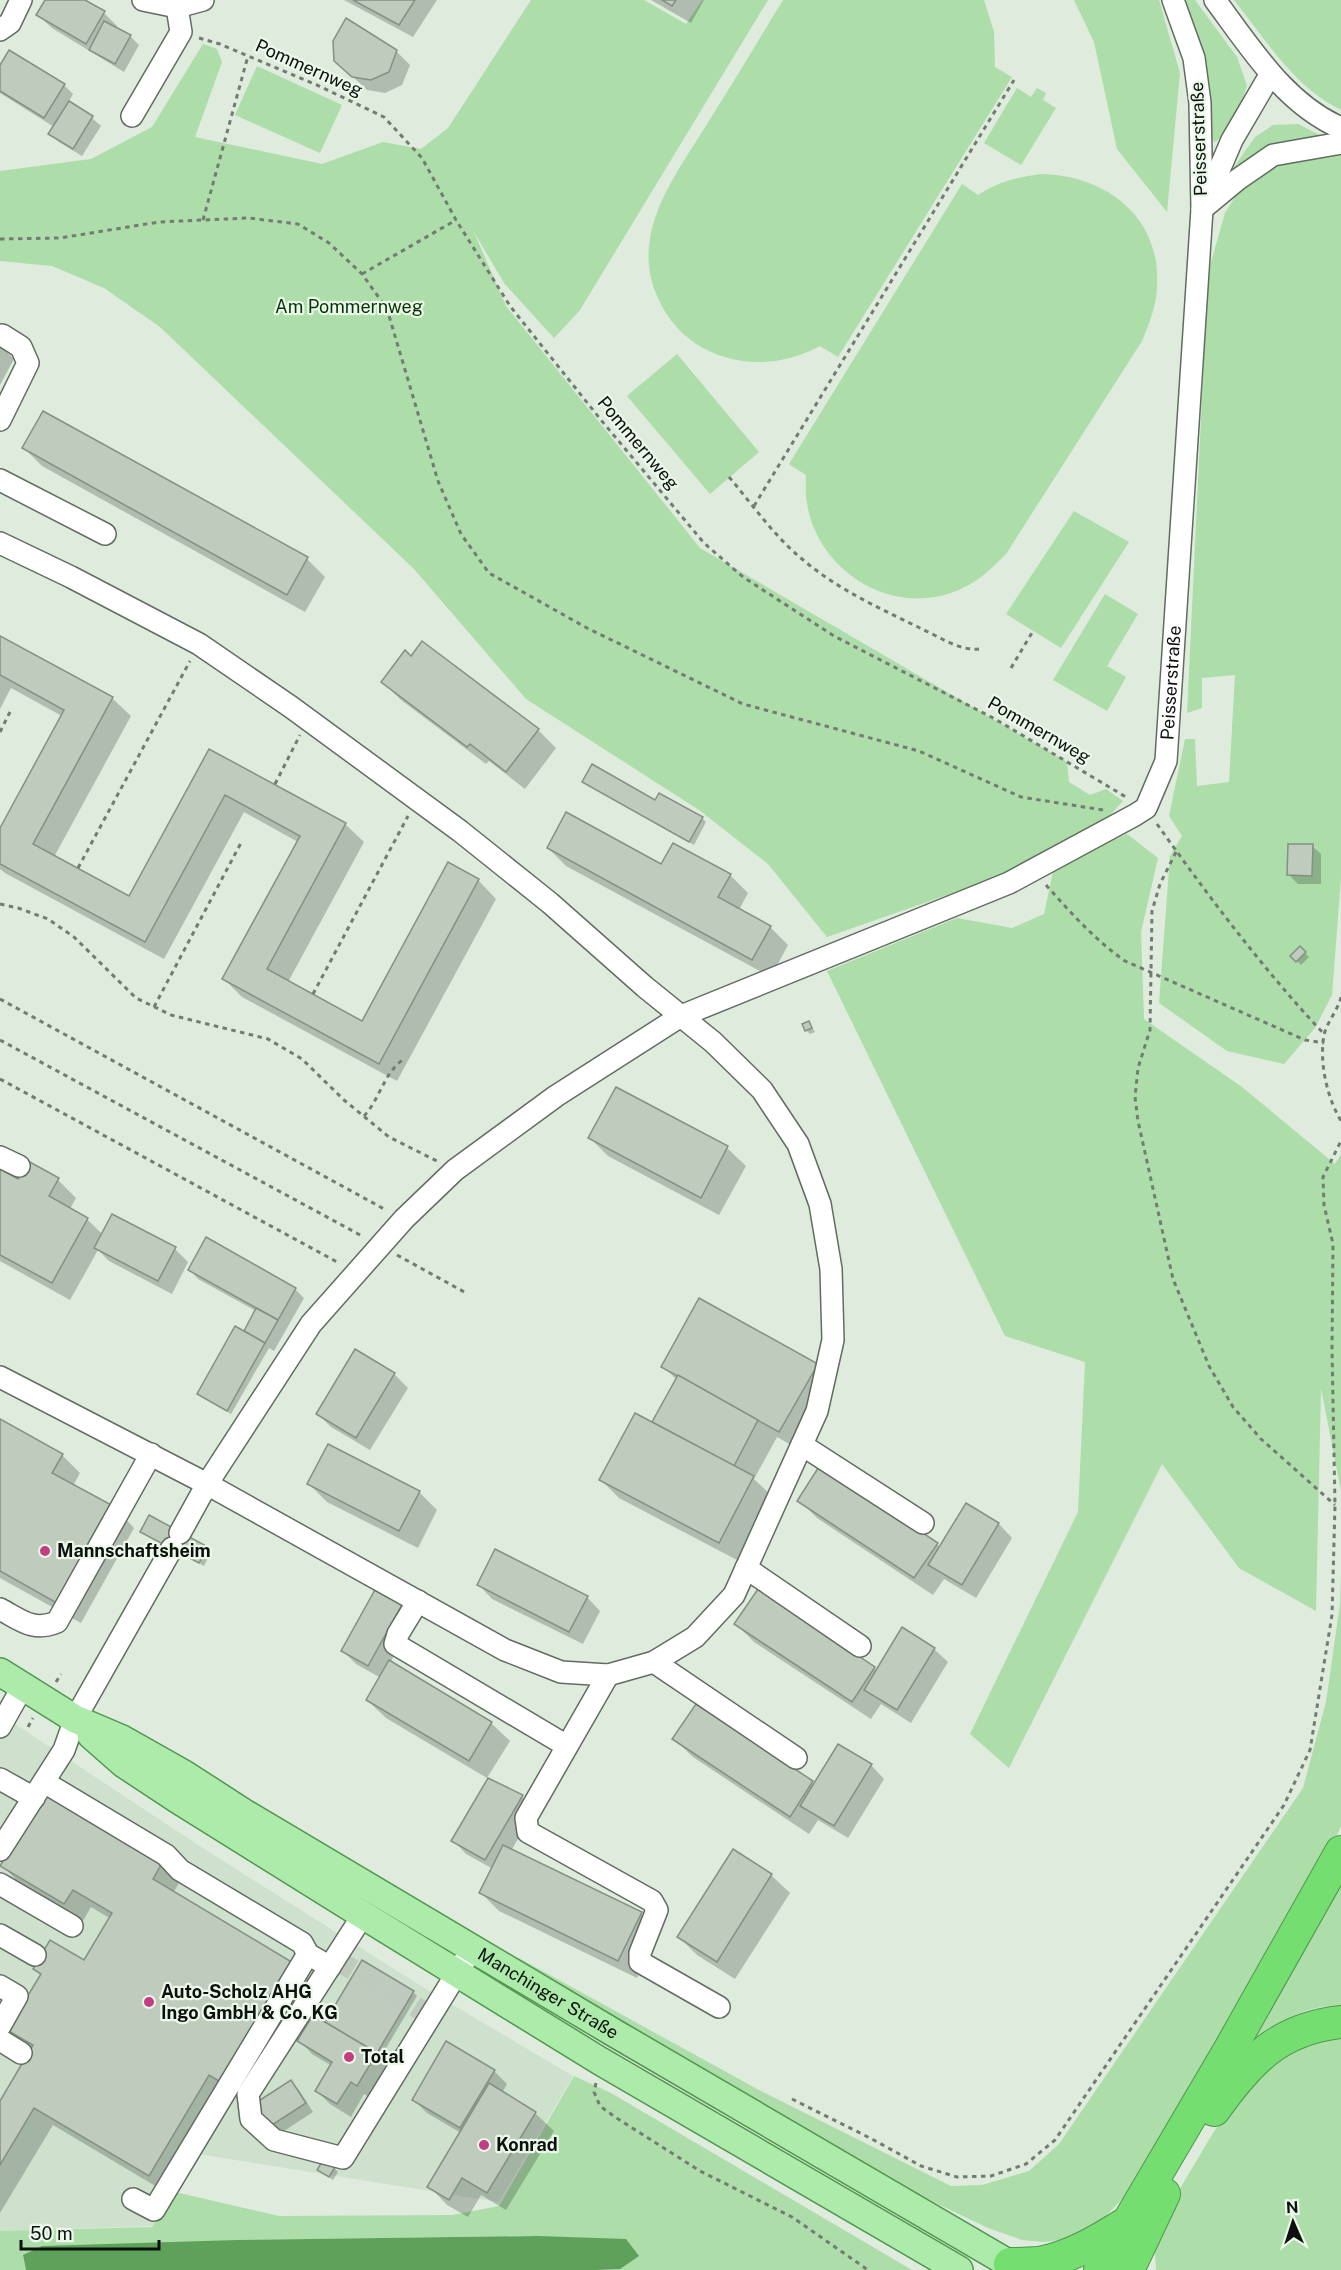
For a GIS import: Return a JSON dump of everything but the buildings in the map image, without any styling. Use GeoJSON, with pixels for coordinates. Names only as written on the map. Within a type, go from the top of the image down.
{"type":"FeatureCollection","features":[{"type":"Feature","properties":{"kind":"highway"},"geometry":{"type":"LineString","coordinates":[[1100,2270],[1230,2049],[1341,1852]]}},
{"type":"Feature","properties":{"kind":"highway"},"geometry":{"type":"LineString","coordinates":[[1134,2265],[1158,2205],[1210,2116],[1234,2083],[1252,2062],[1293,2033],[1320,2024],[1341,2022]]}},
{"type":"Feature","properties":{"kind":"highway"},"geometry":{"type":"LineString","coordinates":[[1015,2267],[1040,2263],[1091,2245],[1126,2223]]}},
{"type":"Feature","properties":{"kind":"main road","name":"Manchinger Straße"},"geometry":{"type":"LineString","coordinates":[[0,1672],[75,1719],[122,1739],[184,1774],[246,1814],[1015,2267]]}},
{"type":"Feature","properties":{"kind":"main road","name":"Manchinger Straße"},"geometry":{"type":"LineString","coordinates":[[75,1719],[124,1764],[363,1915],[600,2061],[959,2270]]}},
{"type":"Feature","properties":{"kind":"street"},"geometry":{"type":"LineString","coordinates":[[0,30],[10,23],[21,0]]}},
{"type":"Feature","properties":{"kind":"street"},"geometry":{"type":"LineString","coordinates":[[143,0],[177,7],[204,0]]}},
{"type":"Feature","properties":{"kind":"street","name":"Peisserstraße"},"geometry":{"type":"LineString","coordinates":[[1140,812],[1166,761],[1202,209],[1200,103],[1194,58],[1173,0]]}},
{"type":"Feature","properties":{"kind":"street"},"geometry":{"type":"LineString","coordinates":[[1215,0],[1270,75],[1322,120],[1341,128]]}},
{"type":"Feature","properties":{"kind":"street"},"geometry":{"type":"LineString","coordinates":[[132,116],[181,32],[177,7]]}},
{"type":"Feature","properties":{"kind":"street","name":"Peisserstraße"},"geometry":{"type":"LineString","coordinates":[[1202,209],[1232,140],[1270,75]]}},
{"type":"Feature","properties":{"kind":"street","name":"Peisserstraße"},"geometry":{"type":"LineString","coordinates":[[1202,209],[1273,154],[1341,144]]}},
{"type":"Feature","properties":{"kind":"street"},"geometry":{"type":"LineString","coordinates":[[0,420],[28,363],[21,347],[2,335]]}},
{"type":"Feature","properties":{"kind":"street"},"geometry":{"type":"LineString","coordinates":[[0,480],[105,534]]}},
{"type":"Feature","properties":{"kind":"street"},"geometry":{"type":"LineString","coordinates":[[0,543],[71,577],[199,644],[308,719],[417,798],[550,903],[713,1042],[762,1090],[798,1144],[820,1204],[831,1269],[833,1340],[817,1411],[734,1595],[695,1637],[654,1662],[608,1675],[561,1672],[505,1650],[207,1484],[0,1377]]}},
{"type":"Feature","properties":{"kind":"street"},"geometry":{"type":"LineString","coordinates":[[0,1851],[64,1750],[75,1719],[207,1484],[311,1324],[380,1245],[454,1170],[556,1096],[681,1016],[1010,883],[1140,812]]}},
{"type":"Feature","properties":{"kind":"street"},"geometry":{"type":"LineString","coordinates":[[802,1445],[923,1523]]}},
{"type":"Feature","properties":{"kind":"street"},"geometry":{"type":"LineString","coordinates":[[0,1609],[33,1626],[46,1626],[57,1622],[151,1454]]}},
{"type":"Feature","properties":{"kind":"street"},"geometry":{"type":"LineString","coordinates":[[746,1568],[860,1646]]}},
{"type":"Feature","properties":{"kind":"street"},"geometry":{"type":"LineString","coordinates":[[418,1601],[398,1634],[395,1644],[567,1746]]}},
{"type":"Feature","properties":{"kind":"street"},"geometry":{"type":"LineString","coordinates":[[654,1662],[796,1758]]}},
{"type":"Feature","properties":{"kind":"street"},"geometry":{"type":"LineString","coordinates":[[608,1675],[526,1818],[528,1832],[652,1900],[657,1910],[640,1953],[640,1962],[718,2007]]}},
{"type":"Feature","properties":{"kind":"street"},"geometry":{"type":"LineString","coordinates":[[0,1726],[23,1686]]}},
{"type":"Feature","properties":{"kind":"street"},"geometry":{"type":"LineString","coordinates":[[0,1779],[39,1790],[166,1856],[180,1870],[302,1943],[308,1954],[330,1967]]}},
{"type":"Feature","properties":{"kind":"street"},"geometry":{"type":"LineString","coordinates":[[0,1884],[72,1926]]}},
{"type":"Feature","properties":{"kind":"street"},"geometry":{"type":"LineString","coordinates":[[363,1915],[248,2094],[251,2119],[274,2140],[343,2158],[472,1948]]}},
{"type":"Feature","properties":{"kind":"street"},"geometry":{"type":"LineString","coordinates":[[0,1935],[35,1955]]}},
{"type":"Feature","properties":{"kind":"street"},"geometry":{"type":"LineString","coordinates":[[134,2199],[154,2210],[308,1954]]}},
{"type":"Feature","properties":{"kind":"street"},"geometry":{"type":"LineString","coordinates":[[0,1986],[17,1996],[1,2038],[21,2053]]}},
{"type":"Feature","properties":{"kind":"path","name":"Pommernweg"},"geometry":{"type":"LineString","coordinates":[[181,32],[220,44],[320,86],[384,117],[422,158],[456,220],[510,306],[704,543],[743,578],[834,636],[995,719],[1140,812]]}},
{"type":"Feature","properties":{"kind":"path"},"geometry":{"type":"LineString","coordinates":[[203,220],[248,56]]}},
{"type":"Feature","properties":{"kind":"path"},"geometry":{"type":"LineString","coordinates":[[754,506],[1014,80]]}},
{"type":"Feature","properties":{"kind":"path"},"geometry":{"type":"LineString","coordinates":[[0,239],[60,238],[159,222],[248,218],[298,224],[328,243],[362,274],[387,309],[438,481],[461,534],[489,573],[587,628],[743,704],[919,751],[1021,796],[1140,812],[1176,852],[1298,1006],[1324,1034]]}},
{"type":"Feature","properties":{"kind":"path"},"geometry":{"type":"LineString","coordinates":[[362,274],[456,220]]}},
{"type":"Feature","properties":{"kind":"path"},"geometry":{"type":"LineString","coordinates":[[729,477],[801,558],[822,575],[860,599],[934,634],[968,650],[979,649]]}},
{"type":"Feature","properties":{"kind":"path"},"geometry":{"type":"LineString","coordinates":[[1011,668],[1033,631]]}},
{"type":"Feature","properties":{"kind":"path"},"geometry":{"type":"LineString","coordinates":[[78,868],[199,644]]}},
{"type":"Feature","properties":{"kind":"path"},"geometry":{"type":"LineString","coordinates":[[0,732],[10,712]]}},
{"type":"Feature","properties":{"kind":"path"},"geometry":{"type":"LineString","coordinates":[[275,784],[308,719]]}},
{"type":"Feature","properties":{"kind":"path"},"geometry":{"type":"LineString","coordinates":[[313,994],[417,798]]}},
{"type":"Feature","properties":{"kind":"path"},"geometry":{"type":"LineString","coordinates":[[154,1006],[242,841]]}},
{"type":"Feature","properties":{"kind":"path"},"geometry":{"type":"LineString","coordinates":[[1176,852],[1160,884],[1152,911],[1150,1030],[1138,1068],[1135,1096],[1138,1120],[1173,1279],[1209,1366],[1233,1407],[1261,1439],[1335,1505]]}},
{"type":"Feature","properties":{"kind":"path"},"geometry":{"type":"LineString","coordinates":[[1034,870],[1077,920],[1108,950],[1125,961],[1305,1040],[1324,1043]]}},
{"type":"Feature","properties":{"kind":"path"},"geometry":{"type":"LineString","coordinates":[[0,904],[48,919],[74,937],[136,998],[171,1015],[268,1039],[302,1059],[388,1137],[454,1170]]}},
{"type":"Feature","properties":{"kind":"path"},"geometry":{"type":"LineString","coordinates":[[1341,997],[1324,1034],[1324,1070],[1333,1107],[1341,1121]]}},
{"type":"Feature","properties":{"kind":"path"},"geometry":{"type":"LineString","coordinates":[[0,999],[404,1220]]}},
{"type":"Feature","properties":{"kind":"path"},"geometry":{"type":"LineString","coordinates":[[0,1040],[468,1294]]}},
{"type":"Feature","properties":{"kind":"path"},"geometry":{"type":"LineString","coordinates":[[364,1116],[372,1108],[394,1066],[404,1059]]}},
{"type":"Feature","properties":{"kind":"path"},"geometry":{"type":"LineString","coordinates":[[0,1079],[355,1272]]}},
{"type":"Feature","properties":{"kind":"path"},"geometry":{"type":"LineString","coordinates":[[792,2099],[921,2166],[957,2177],[991,2176],[1026,2164],[1055,2140],[1284,1805],[1310,1750],[1332,1615],[1335,1505],[1332,1349],[1333,1244],[1324,1205],[1323,1177],[1341,1141]]}},
{"type":"Feature","properties":{"kind":"path"},"geometry":{"type":"LineString","coordinates":[[600,2061],[594,2092],[600,2106],[700,2171],[792,2217],[868,2270]]}},
{"type":"Feature","properties":{"kind":"shaded area"},"geometry":{"type":"Polygon","coordinates":[[[0,1714],[198,1845],[421,1986],[573,2076],[499,2202],[198,2154],[152,2226],[0,2231],[0,1714]]]}},
{"type":"Feature","properties":{"kind":"shaded area"},"geometry":{"type":"Polygon","coordinates":[[[538,2236],[626,2239],[639,2256],[620,2269],[596,2270],[26,2270],[23,2255],[42,2246],[237,2240],[538,2236]]]}},
{"type":"Feature","properties":{"kind":"green space","name":"Am Pommernweg"},"geometry":{"type":"Polygon","coordinates":[[[531,0],[644,0],[686,24],[702,0],[768,0],[580,310],[554,338],[504,283],[474,232],[506,306],[700,548],[1067,762],[1069,782],[1090,795],[1106,789],[1123,801],[1099,827],[1007,874],[827,937],[768,864],[699,810],[526,699],[414,569],[160,327],[104,288],[52,266],[0,261],[0,171],[91,159],[152,127],[203,44],[217,49],[222,62],[195,137],[322,164],[383,142],[421,149],[448,128],[531,0]]]}},
{"type":"Feature","properties":{"kind":"green space"},"geometry":{"type":"Polygon","coordinates":[[[783,0],[984,0],[994,32],[995,67],[1012,77],[838,357],[820,346],[791,358],[762,362],[747,361],[732,359],[703,348],[676,327],[658,298],[650,273],[649,249],[653,226],[672,180],[783,0]]]}},
{"type":"Feature","properties":{"kind":"green space"},"geometry":{"type":"Polygon","coordinates":[[[1074,0],[1159,0],[1180,73],[1167,212],[1117,149],[1094,42],[1074,0]]]}},
{"type":"Feature","properties":{"kind":"green space"},"geometry":{"type":"Polygon","coordinates":[[[1181,0],[1195,0],[1237,57],[1247,86],[1230,126],[1214,142],[1210,134],[1181,0]]]}},
{"type":"Feature","properties":{"kind":"green space"},"geometry":{"type":"Polygon","coordinates":[[[1234,0],[1341,0],[1341,110],[1309,89],[1295,76],[1234,0]]]}},
{"type":"Feature","properties":{"kind":"green space"},"geometry":{"type":"Polygon","coordinates":[[[257,66],[342,105],[320,153],[235,115],[257,66]]]}},
{"type":"Feature","properties":{"kind":"green space"},"geometry":{"type":"Polygon","coordinates":[[[1017,88],[1031,97],[1037,88],[1046,93],[1043,100],[1056,108],[1021,165],[984,143],[1017,88]]]}},
{"type":"Feature","properties":{"kind":"green space"},"geometry":{"type":"Polygon","coordinates":[[[1298,124],[1322,136],[1233,175],[1232,170],[1255,137],[1273,125],[1298,124]]]}},
{"type":"Feature","properties":{"kind":"green space"},"geometry":{"type":"Polygon","coordinates":[[[1341,155],[1341,878],[1332,995],[1315,1028],[1284,1064],[1227,1051],[1159,1003],[1170,856],[1182,836],[1169,816],[1185,739],[1195,739],[1197,786],[1229,782],[1235,675],[1202,678],[1202,708],[1187,713],[1208,273],[1225,213],[1243,184],[1286,162],[1341,155]]]}},
{"type":"Feature","properties":{"kind":"green space"},"geometry":{"type":"Polygon","coordinates":[[[1041,174],[1065,176],[1088,182],[1108,192],[1126,205],[1140,221],[1150,241],[1156,263],[1157,288],[1150,322],[1142,341],[1006,554],[981,577],[963,588],[938,596],[912,598],[888,594],[864,584],[844,570],[827,551],[814,528],[807,503],[806,475],[789,464],[962,184],[978,195],[1008,181],[1041,174]]]}},
{"type":"Feature","properties":{"kind":"green space"},"geometry":{"type":"Polygon","coordinates":[[[677,354],[759,452],[710,494],[627,396],[677,354]]]}},
{"type":"Feature","properties":{"kind":"green space"},"geometry":{"type":"Polygon","coordinates":[[[1074,511],[1129,542],[1061,648],[1006,614],[1074,511]]]}},
{"type":"Feature","properties":{"kind":"green space"},"geometry":{"type":"Polygon","coordinates":[[[1105,594],[1138,614],[1107,666],[1126,677],[1107,711],[1053,680],[1105,594]]]}},
{"type":"Feature","properties":{"kind":"green space"},"geometry":{"type":"Polygon","coordinates":[[[1127,834],[1158,858],[1141,932],[1144,1019],[1242,1087],[1335,1164],[1341,1154],[1341,1491],[1321,1388],[1316,1611],[1239,1568],[1162,1464],[1009,1768],[970,1734],[1078,1512],[1085,1362],[1005,1336],[827,971],[957,918],[1012,928],[1044,914],[1054,867],[1127,834]]]}},
{"type":"Feature","properties":{"kind":"green space"},"geometry":{"type":"Polygon","coordinates":[[[1341,1575],[1341,1826],[1324,1866],[1130,2191],[1101,2221],[1087,2229],[1061,2240],[1044,2242],[1022,2240],[988,2228],[917,2194],[554,1989],[517,1957],[759,2090],[951,2186],[982,2185],[1029,2171],[1059,2144],[1303,1788],[1326,1702],[1340,1604],[1341,1575]]]}},
{"type":"Feature","properties":{"kind":"green space"},"geometry":{"type":"Polygon","coordinates":[[[1341,1874],[1341,2006],[1315,2008],[1291,2017],[1247,2046],[1341,1874]]]}},
{"type":"Feature","properties":{"kind":"green space"},"geometry":{"type":"Polygon","coordinates":[[[1341,2033],[1341,2270],[1156,2270],[1155,2252],[1169,2207],[1213,2133],[1246,2084],[1278,2055],[1341,2033]]]}},
{"type":"Feature","properties":{"kind":"green space"},"geometry":{"type":"Polygon","coordinates":[[[574,2076],[611,2093],[912,2270],[596,2270],[620,2269],[538,2236],[237,2240],[23,2255],[26,2270],[0,2270],[0,2231],[152,2227],[175,2192],[279,2216],[452,2215],[499,2206],[574,2076]]]}},
{"type":"Feature","properties":{"kind":"tunnel"},"geometry":{"type":"LineString","coordinates":[[335,1959],[431,2016]]}},
{"type":"Feature","properties":{"kind":"place","name":"Mannschaftsheim"},"geometry":{"type":"Point","coordinates":[45,1551]}},
{"type":"Feature","properties":{"kind":"place","name":"Auto-Scholz AHG Ingo GmbH & Co. KG"},"geometry":{"type":"Point","coordinates":[149,2002]}},
{"type":"Feature","properties":{"kind":"place","name":"Total"},"geometry":{"type":"Point","coordinates":[349,2057]}},
{"type":"Feature","properties":{"kind":"place","name":"Konrad"},"geometry":{"type":"Point","coordinates":[484,2145]}}]}
